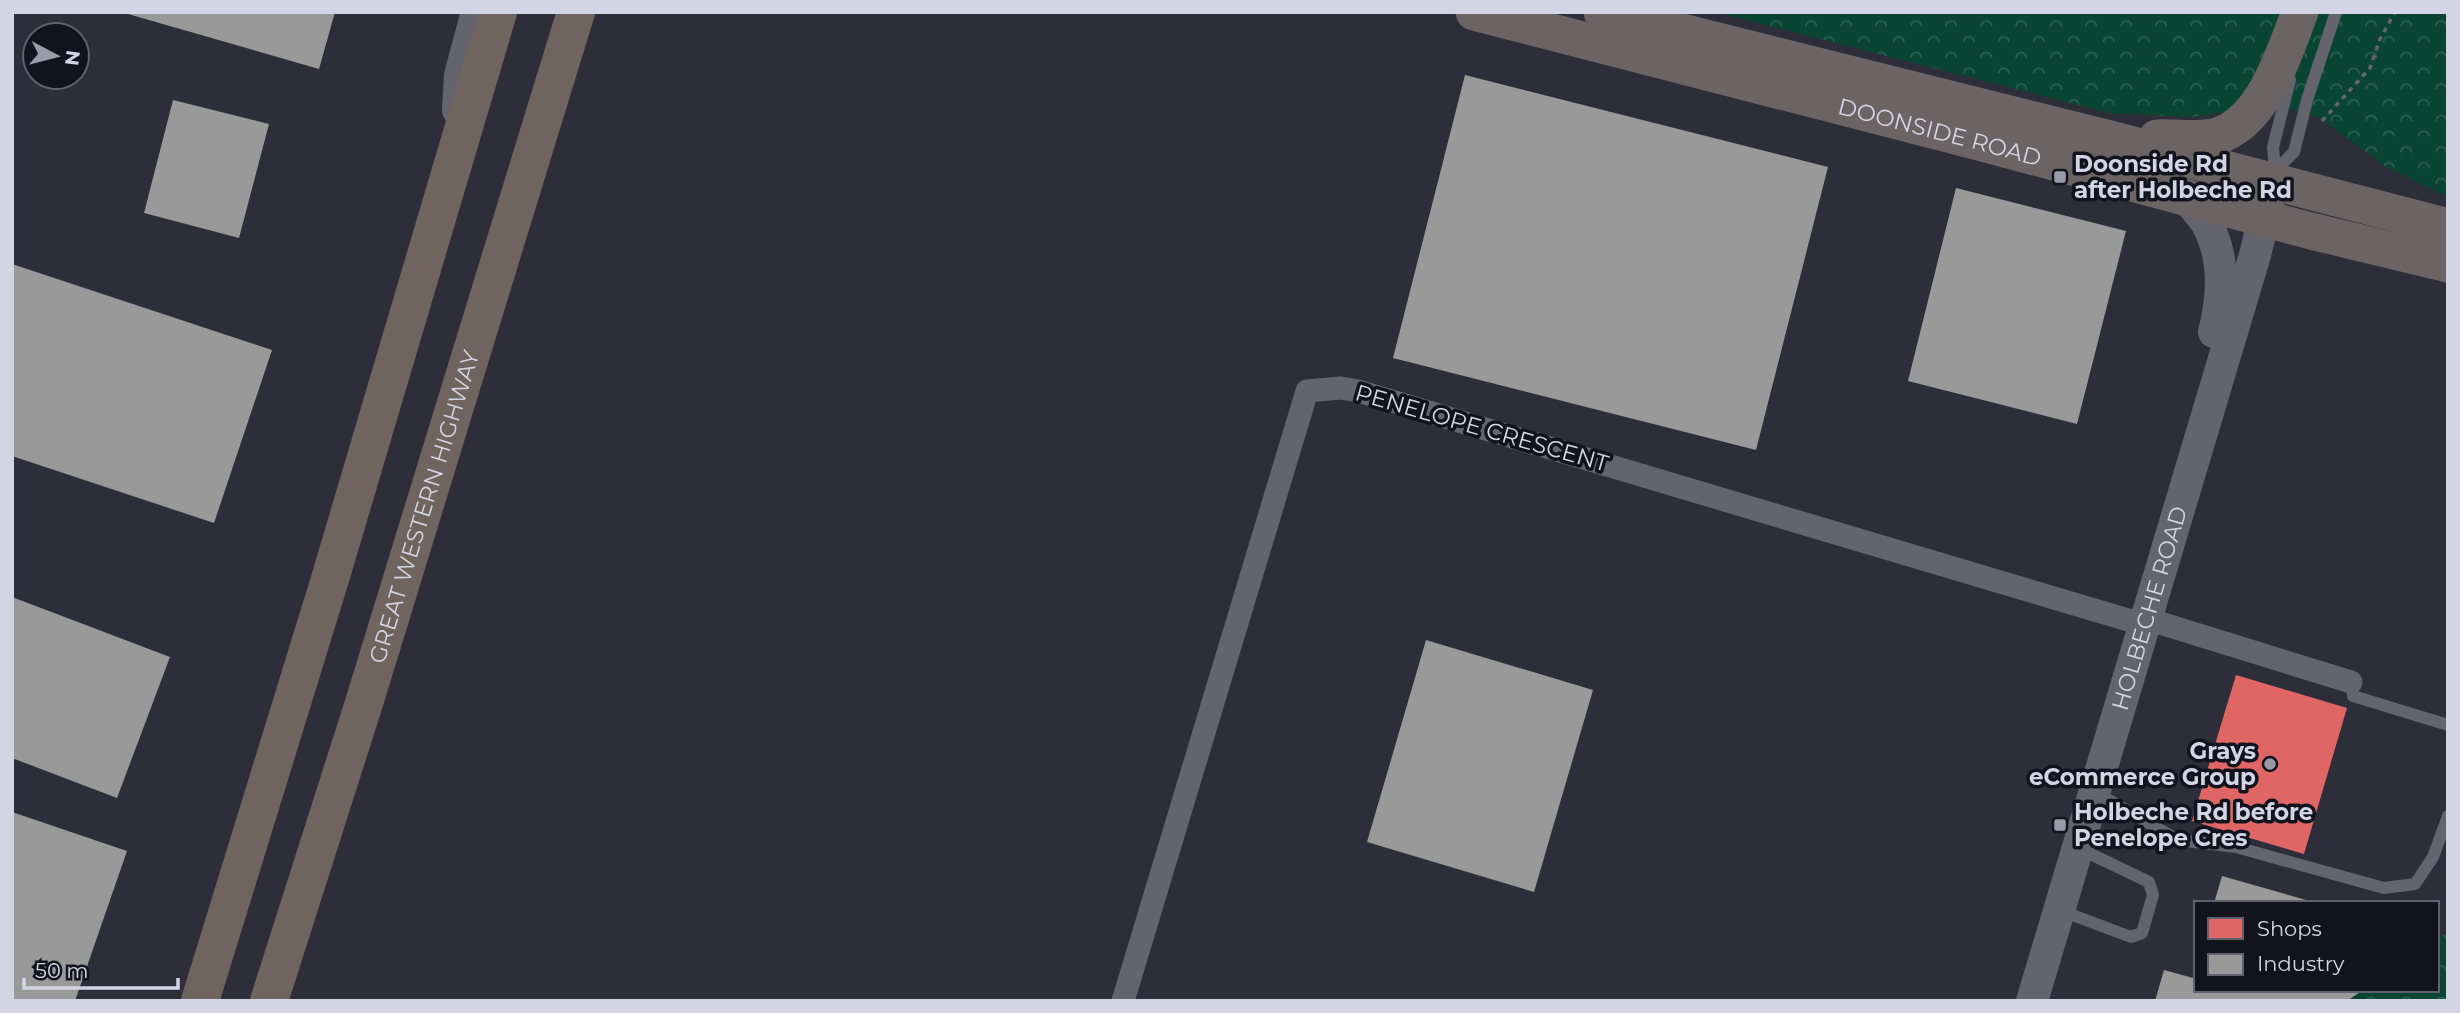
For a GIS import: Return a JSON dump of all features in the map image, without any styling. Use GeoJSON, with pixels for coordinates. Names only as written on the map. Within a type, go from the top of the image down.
{"type":"FeatureCollection","features":[{"type":"Feature","properties":{"kind":"highway"},"geometry":{"type":"LineString","coordinates":[[200,1001],[330,579],[498,12]]}},
{"type":"Feature","properties":{"kind":"highway","name":"GREAT WESTERN HIGHWAY"},"geometry":{"type":"LineString","coordinates":[[269,1001],[364,703],[576,12]]}},
{"type":"Feature","properties":{"kind":"main road","name":"DOONSIDE ROAD"},"geometry":{"type":"LineString","coordinates":[[1474,12],[2448,264]]}},
{"type":"Feature","properties":{"kind":"main road","name":"DOONSIDE ROAD"},"geometry":{"type":"LineString","coordinates":[[1602,12],[2110,139],[2274,177],[2448,228]]}},
{"type":"Feature","properties":{"kind":"main road"},"geometry":{"type":"LineString","coordinates":[[2110,139],[2205,138],[2229,131],[2244,120],[2261,100],[2289,44],[2300,12]]}},
{"type":"Feature","properties":{"kind":"street"},"geometry":{"type":"LineString","coordinates":[[459,139],[460,75],[477,12]]}},
{"type":"Feature","properties":{"kind":"street","name":"HOLBECHE ROAD"},"geometry":{"type":"LineString","coordinates":[[2032,1001],[2255,256],[2274,177]]}},
{"type":"Feature","properties":{"kind":"street","name":"HOLBECHE ROAD"},"geometry":{"type":"LineString","coordinates":[[2186,198],[2206,221],[2211,234],[2218,256],[2222,294],[2205,366],[2205,416]]}},
{"type":"Feature","properties":{"kind":"street","name":"PENELOPE CRESCENT"},"geometry":{"type":"LineString","coordinates":[[1123,1001],[1307,391],[1341,388],[1358,391],[2146,622]]}},
{"type":"Feature","properties":{"kind":"street"},"geometry":{"type":"LineString","coordinates":[[2146,622],[2351,682]]}},
{"type":"Feature","properties":{"kind":"lane"},"geometry":{"type":"LineString","coordinates":[[2274,177],[2273,147],[2281,107],[2309,12]]}},
{"type":"Feature","properties":{"kind":"lane"},"geometry":{"type":"LineString","coordinates":[[2274,177],[2294,152],[2307,100],[2336,12]]}},
{"type":"Feature","properties":{"kind":"lane"},"geometry":{"type":"LineString","coordinates":[[2351,682],[2353,696],[2448,725]]}},
{"type":"Feature","properties":{"kind":"lane"},"geometry":{"type":"LineString","coordinates":[[2095,792],[2178,840],[2236,847],[2384,888],[2415,884],[2433,857],[2448,816]]}},
{"type":"Feature","properties":{"kind":"lane"},"geometry":{"type":"LineString","coordinates":[[2059,910],[2131,937],[2142,933],[2153,895],[2149,882],[2078,848]]}},
{"type":"Feature","properties":{"kind":"path"},"geometry":{"type":"LineString","coordinates":[[2322,121],[2370,68],[2380,39],[2395,12]]}},
{"type":"Feature","properties":{"kind":"green space"},"geometry":{"type":"Polygon","coordinates":[[[1715,12],[2448,12],[2448,197],[2386,167],[2318,117],[2273,105],[2192,117],[2109,113],[1715,12]]]}},
{"type":"Feature","properties":{"kind":"green space"},"geometry":{"type":"Polygon","coordinates":[[[2448,932],[2448,1001],[2348,1001],[2360,992],[2439,992],[2439,938],[2448,932]]]}},
{"type":"Feature","properties":{"kind":"building: Shops","name":"Grays eCommerce Group"},"geometry":{"type":"Polygon","coordinates":[[[2236,675],[2347,708],[2304,854],[2192,821],[2236,675]]]}},
{"type":"Feature","properties":{"kind":"building: Industry"},"geometry":{"type":"Polygon","coordinates":[[[121,12],[335,12],[319,69],[121,12]]]}},
{"type":"Feature","properties":{"kind":"building: Industry"},"geometry":{"type":"Polygon","coordinates":[[[1465,75],[1828,167],[1756,450],[1393,358],[1465,75]]]}},
{"type":"Feature","properties":{"kind":"building: Industry"},"geometry":{"type":"Polygon","coordinates":[[[173,100],[269,124],[239,238],[144,213],[173,100]]]}},
{"type":"Feature","properties":{"kind":"building: Industry"},"geometry":{"type":"Polygon","coordinates":[[[1956,188],[2126,231],[2077,424],[1908,381],[1956,188]]]}},
{"type":"Feature","properties":{"kind":"building: Industry"},"geometry":{"type":"Polygon","coordinates":[[[12,264],[272,350],[214,523],[12,456],[12,264]]]}},
{"type":"Feature","properties":{"kind":"building: Industry"},"geometry":{"type":"Polygon","coordinates":[[[12,597],[170,657],[117,798],[12,758],[12,597]]]}},
{"type":"Feature","properties":{"kind":"building: Industry"},"geometry":{"type":"Polygon","coordinates":[[[1426,640],[1593,690],[1534,892],[1367,842],[1426,640]]]}},
{"type":"Feature","properties":{"kind":"building: Industry"},"geometry":{"type":"Polygon","coordinates":[[[12,812],[127,851],[75,1001],[12,1001],[12,812]]]}},
{"type":"Feature","properties":{"kind":"building: Industry"},"geometry":{"type":"Polygon","coordinates":[[[2222,876],[2310,901],[2215,901],[2222,876]]]}},
{"type":"Feature","properties":{"kind":"building: Industry"},"geometry":{"type":"Polygon","coordinates":[[[2164,970],[2193,978],[2194,974],[2194,992],[2360,992],[2347,1001],[2155,1001],[2164,970]]]}},
{"type":"Feature","properties":{"kind":"place","name":"Doonside Rd after Holbeche Rd"},"geometry":{"type":"Point","coordinates":[2060,177]}},
{"type":"Feature","properties":{"kind":"place","name":"Grays eCommerce Group"},"geometry":{"type":"Point","coordinates":[2270,764]}},
{"type":"Feature","properties":{"kind":"place","name":"Holbeche Rd before Penelope Cres"},"geometry":{"type":"Point","coordinates":[2060,825]}}]}
